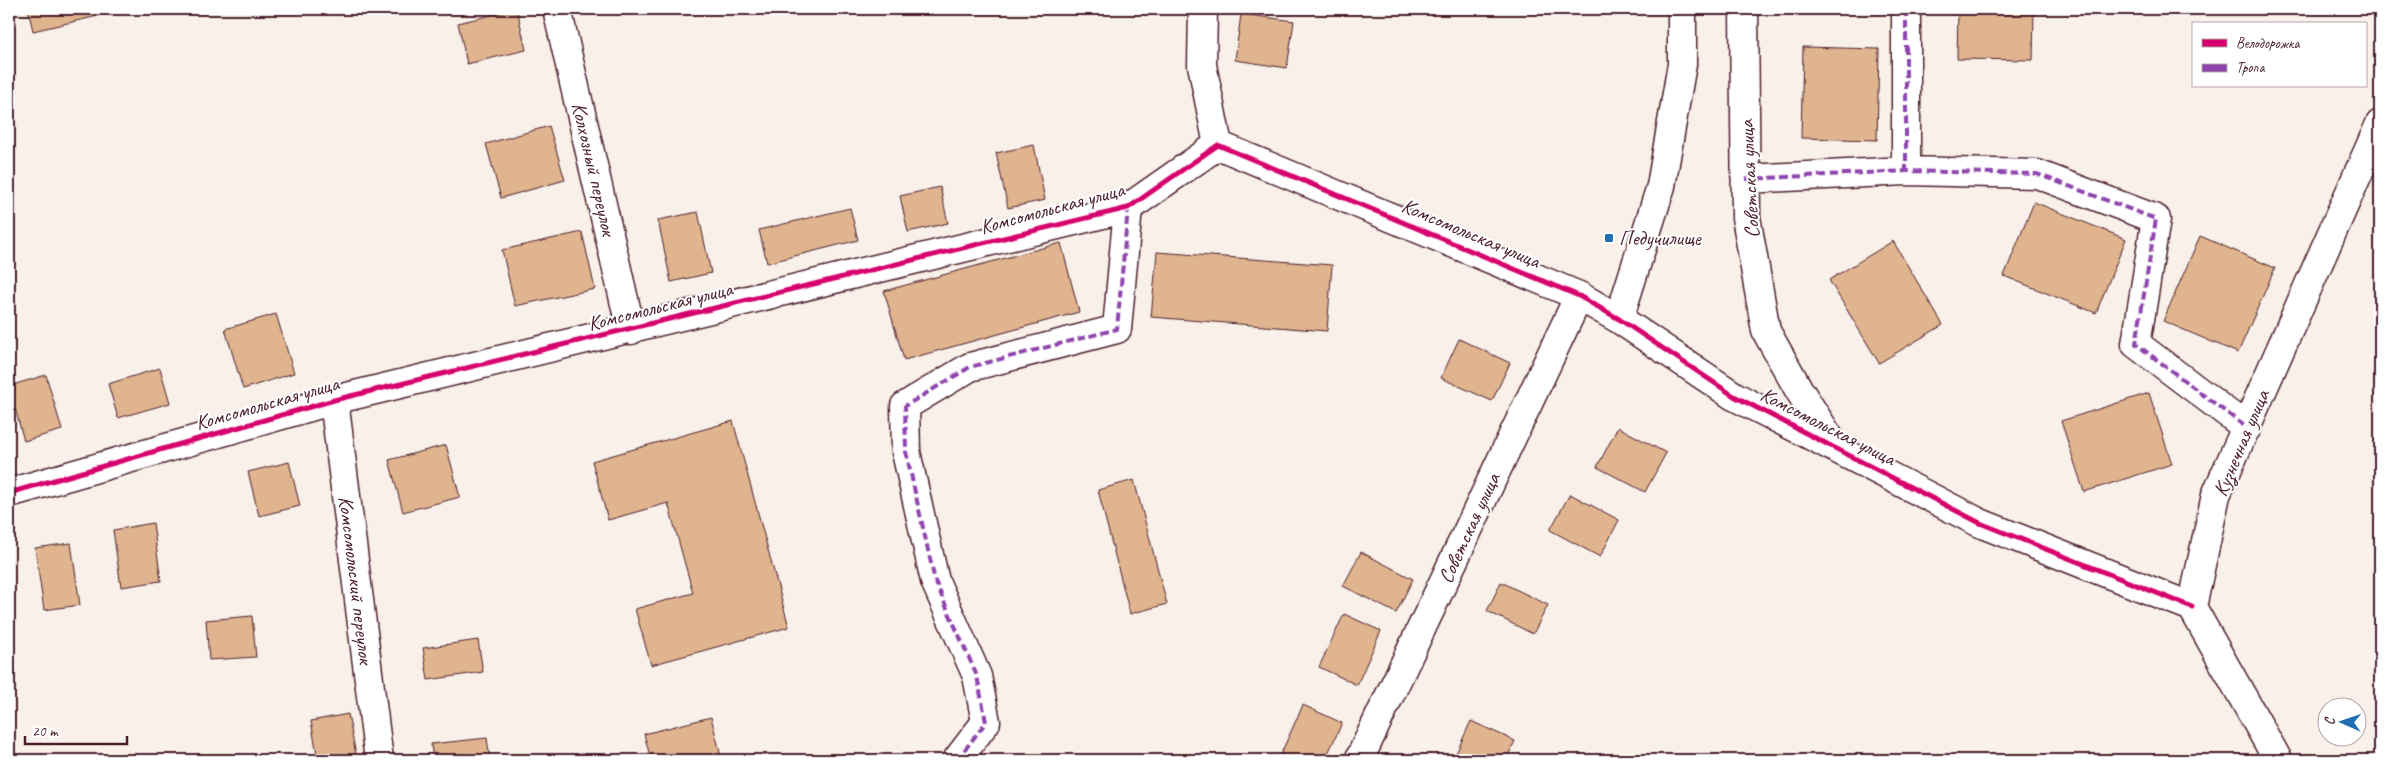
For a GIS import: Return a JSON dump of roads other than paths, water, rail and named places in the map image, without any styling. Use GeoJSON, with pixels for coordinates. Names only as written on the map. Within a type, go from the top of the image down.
{"type":"FeatureCollection","features":[{"type":"Feature","properties":{"kind":"street","name":"Колхозный переулок"},"geometry":{"type":"LineString","coordinates":[[558,9],[631,330]]}},
{"type":"Feature","properties":{"kind":"street"},"geometry":{"type":"LineString","coordinates":[[1202,9],[1202,65],[1218,145]]}},
{"type":"Feature","properties":{"kind":"street"},"geometry":{"type":"LineString","coordinates":[[1619,320],[1661,186],[1682,64],[1682,9]]}},
{"type":"Feature","properties":{"kind":"street","name":"Советская улица"},"geometry":{"type":"LineString","coordinates":[[1744,9],[1746,217],[1766,332],[1836,449]]}},
{"type":"Feature","properties":{"kind":"street"},"geometry":{"type":"LineString","coordinates":[[1906,9],[1906,171]]}},
{"type":"Feature","properties":{"kind":"street","name":"Кузнечная улица"},"geometry":{"type":"LineString","coordinates":[[2192,607],[2216,495],[2380,124]]}},
{"type":"Feature","properties":{"kind":"street","name":"Комсомольская улица"},"geometry":{"type":"LineString","coordinates":[[9,493],[334,400],[631,330],[1128,208],[1218,145],[1579,296],[1619,320],[1734,396],[1980,523],[2192,607]]}},
{"type":"Feature","properties":{"kind":"street"},"geometry":{"type":"LineString","coordinates":[[1746,179],[1906,171],[2037,174],[2156,219],[2136,344],[2247,428]]}},
{"type":"Feature","properties":{"kind":"street"},"geometry":{"type":"LineString","coordinates":[[957,760],[986,722],[977,676],[935,580],[906,452],[905,406],[970,367],[1117,329],[1128,208]]}},
{"type":"Feature","properties":{"kind":"street","name":"Советская улица"},"geometry":{"type":"LineString","coordinates":[[1359,760],[1579,296]]}},
{"type":"Feature","properties":{"kind":"street","name":"Комсомольский переулок"},"geometry":{"type":"LineString","coordinates":[[334,400],[379,760]]}},
{"type":"Feature","properties":{"kind":"street"},"geometry":{"type":"LineString","coordinates":[[2192,607],[2278,760]]}},
{"type":"Feature","properties":{"kind":"place","name":"Педучилище"},"geometry":{"type":"Point","coordinates":[1609,238]}}]}
